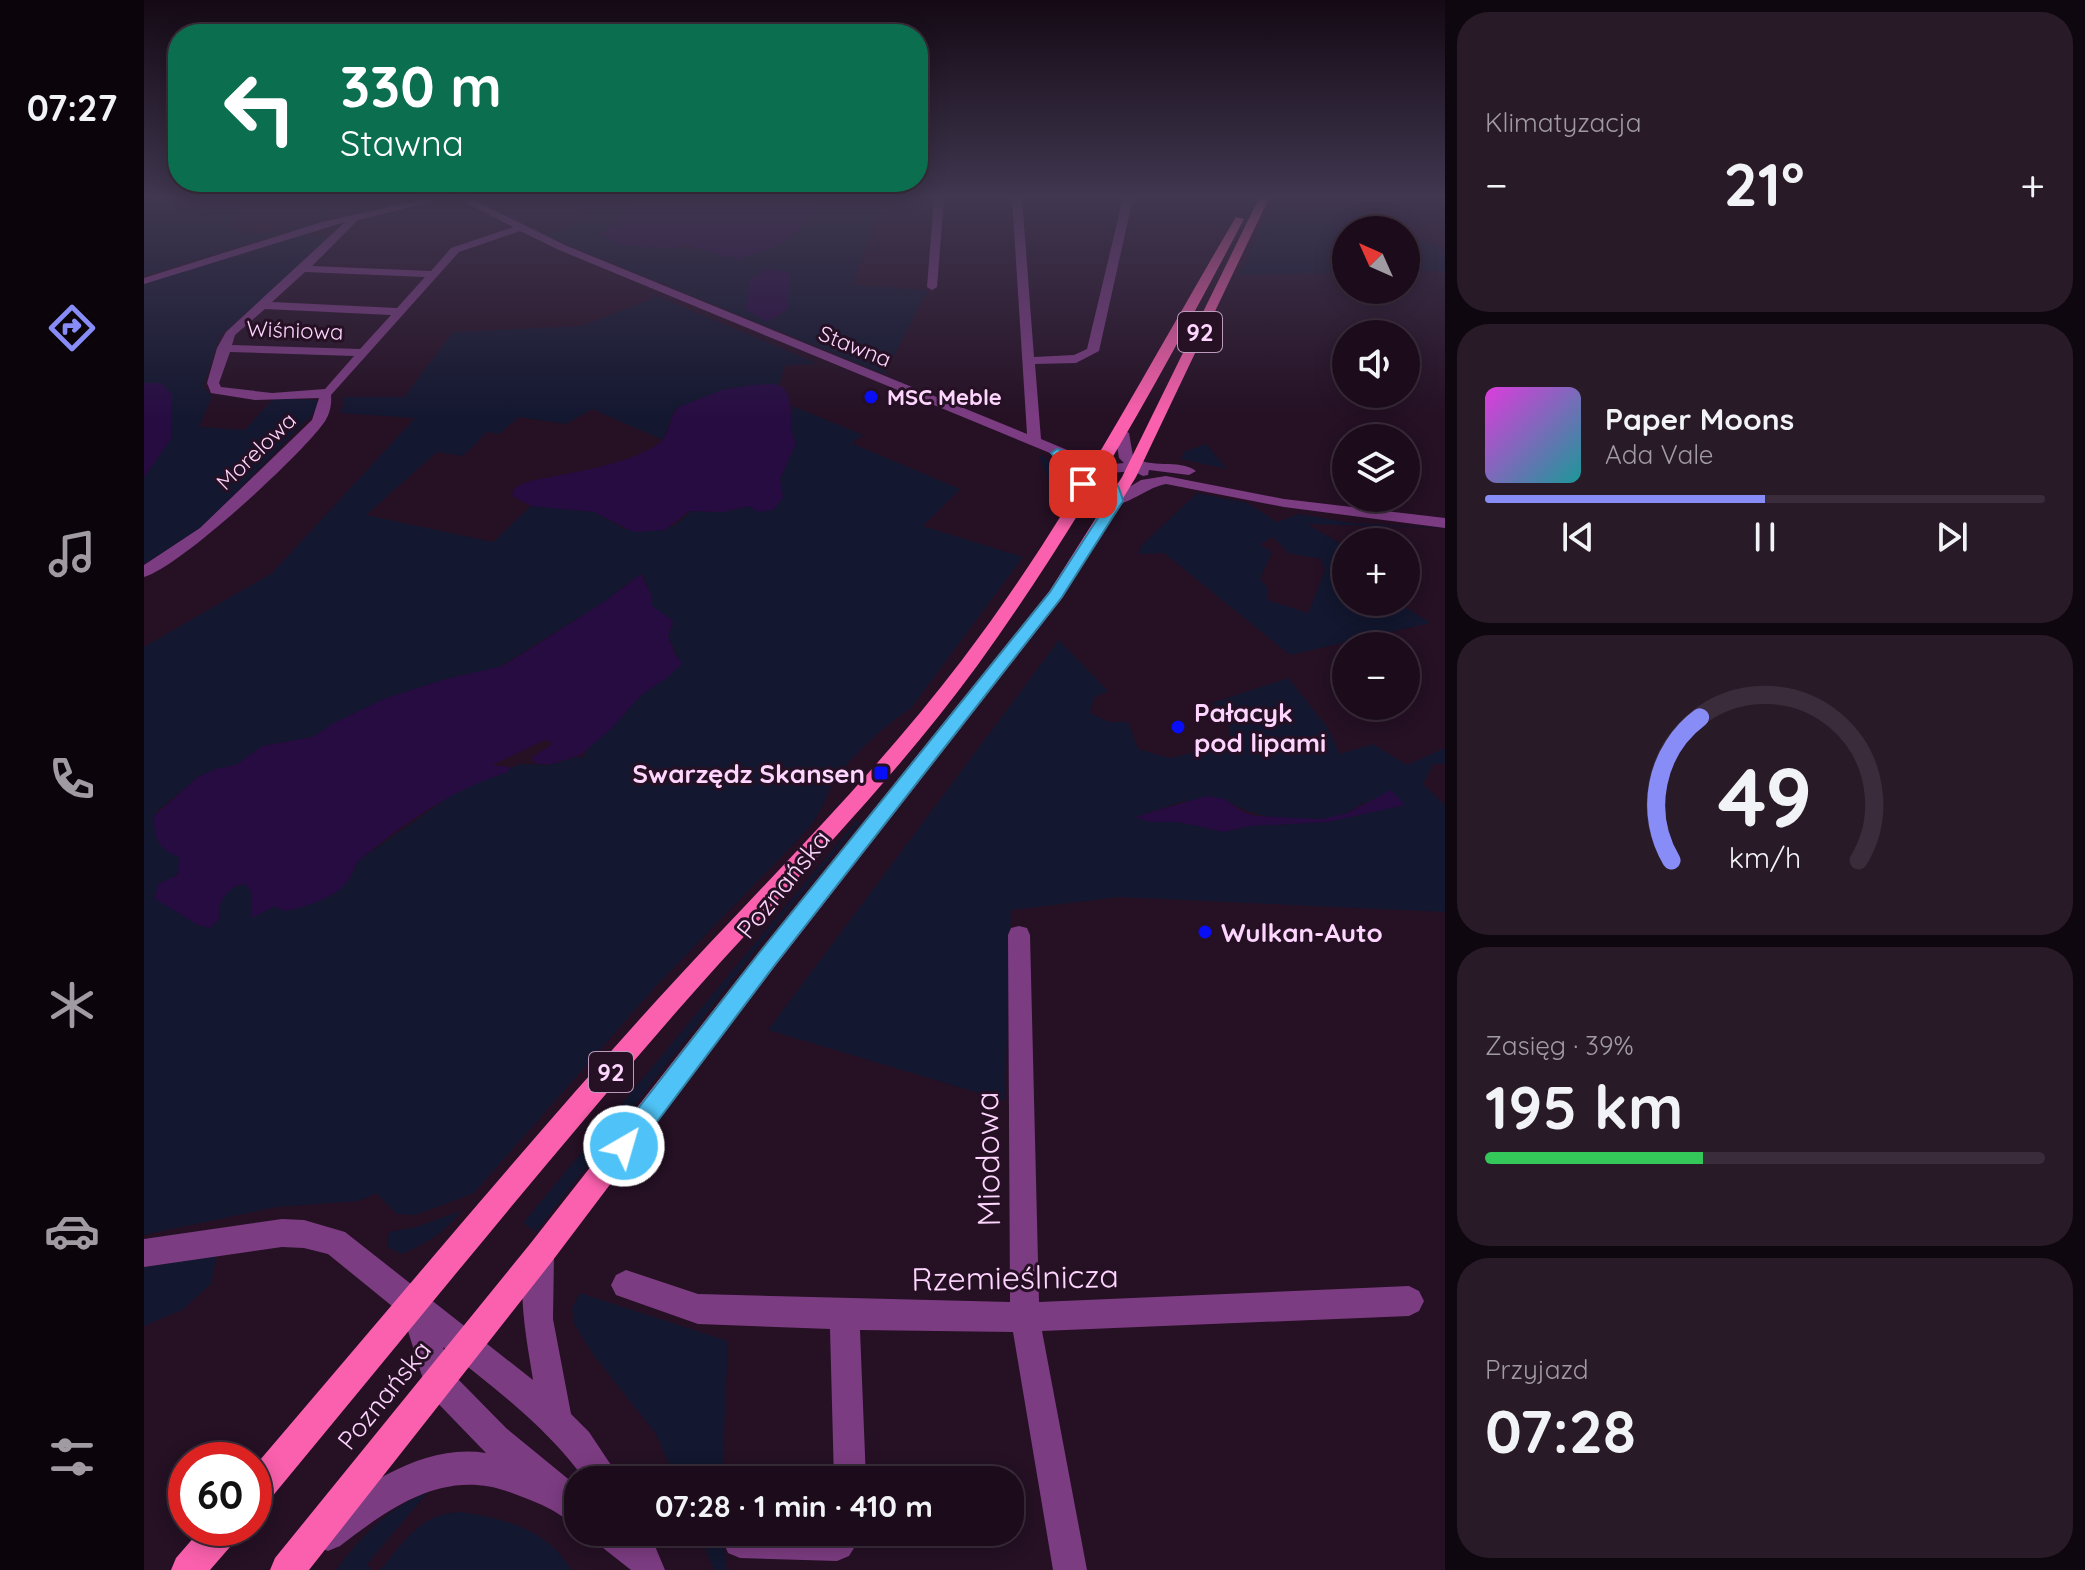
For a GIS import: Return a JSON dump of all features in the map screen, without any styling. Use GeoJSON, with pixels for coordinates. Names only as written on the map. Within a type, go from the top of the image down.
{"type":"FeatureCollection","features":[{"type":"Feature","properties":{"kind":"main road","name":"Poznańska"},"geometry":{"type":"LineString","coordinates":[[272,1471],[682,990],[832,830],[903,748],[997,626],[1087,494],[1210,271]]}},
{"type":"Feature","properties":{"kind":"main road","name":"Poznańska"},"geometry":{"type":"LineString","coordinates":[[291,1565],[540,1254],[767,959],[1056,594],[1135,466],[1229,271]]}},
{"type":"Feature","properties":{"kind":"main road"},"geometry":{"type":"LineString","coordinates":[[188,1570],[209,1546]]}},
{"type":"Feature","properties":{"kind":"street"},"geometry":{"type":"LineString","coordinates":[[144,281],[176,271]]}},
{"type":"Feature","properties":{"kind":"street"},"geometry":{"type":"LineString","coordinates":[[299,271],[230,334],[213,383],[221,392],[325,394]]}},
{"type":"Feature","properties":{"kind":"street"},"geometry":{"type":"LineString","coordinates":[[361,271],[433,274]]}},
{"type":"Feature","properties":{"kind":"street","name":"Morelowa"},"geometry":{"type":"LineString","coordinates":[[144,572],[205,531],[290,451],[318,422],[325,406],[325,394],[339,384],[436,271]]}},
{"type":"Feature","properties":{"kind":"street","name":"Stawna"},"geometry":{"type":"LineString","coordinates":[[623,271],[1101,469]]}},
{"type":"Feature","properties":{"kind":"street"},"geometry":{"type":"LineString","coordinates":[[932,287],[933,271]]}},
{"type":"Feature","properties":{"kind":"street"},"geometry":{"type":"LineString","coordinates":[[1022,271],[1034,443]]}},
{"type":"Feature","properties":{"kind":"street"},"geometry":{"type":"LineString","coordinates":[[1029,361],[1076,359],[1093,351],[1111,271]]}},
{"type":"Feature","properties":{"kind":"street"},"geometry":{"type":"LineString","coordinates":[[262,305],[401,312]]}},
{"type":"Feature","properties":{"kind":"street","name":"Wiśniowa"},"geometry":{"type":"LineString","coordinates":[[223,348],[365,353]]}},
{"type":"Feature","properties":{"kind":"street"},"geometry":{"type":"LineString","coordinates":[[1122,433],[1124,454],[1135,466]]}},
{"type":"Feature","properties":{"kind":"street","name":"Stawna"},"geometry":{"type":"LineString","coordinates":[[1057,453],[1096,452],[1107,447],[1122,433]]}},
{"type":"Feature","properties":{"kind":"street"},"geometry":{"type":"LineString","coordinates":[[1146,445],[1170,474]]}},
{"type":"Feature","properties":{"kind":"street","name":"Stawna"},"geometry":{"type":"LineString","coordinates":[[1057,453],[1077,474],[1087,494]]}},
{"type":"Feature","properties":{"kind":"street"},"geometry":{"type":"LineString","coordinates":[[1101,469],[1135,466],[1275,502],[1445,523]]}},
{"type":"Feature","properties":{"kind":"street"},"geometry":{"type":"LineString","coordinates":[[1101,469],[1113,486],[1116,501],[1146,483],[1170,474],[1304,497],[1445,515]]}},
{"type":"Feature","properties":{"kind":"street","name":"Miodowa"},"geometry":{"type":"LineString","coordinates":[[1019,935],[1025,1317],[1070,1570]]}},
{"type":"Feature","properties":{"kind":"street"},"geometry":{"type":"LineString","coordinates":[[144,1253],[282,1233],[319,1237],[346,1250],[467,1345],[556,1420],[595,1466]]}},
{"type":"Feature","properties":{"kind":"street"},"geometry":{"type":"LineString","coordinates":[[540,1254],[538,1319],[556,1420]]}},
{"type":"Feature","properties":{"kind":"street","name":"Rzemieślnicza"},"geometry":{"type":"LineString","coordinates":[[626,1285],[656,1298],[698,1309],[845,1315],[1025,1317],[1157,1309],[1409,1301]]}},
{"type":"Feature","properties":{"kind":"street"},"geometry":{"type":"LineString","coordinates":[[415,1304],[438,1381],[495,1439],[564,1498]]}},
{"type":"Feature","properties":{"kind":"street"},"geometry":{"type":"LineString","coordinates":[[845,1315],[850,1466]]}},
{"type":"Feature","properties":{"kind":"street"},"geometry":{"type":"LineString","coordinates":[[291,1565],[375,1499],[426,1475],[473,1467],[564,1501]]}},
{"type":"Feature","properties":{"kind":"shaded area"},"geometry":{"type":"Polygon","coordinates":[[[183,271],[293,271],[220,336],[203,387],[212,396],[199,427],[245,430],[274,398],[318,400],[314,413],[199,530],[144,564],[144,477],[171,439],[172,395],[161,383],[144,383],[144,284],[183,271]]]}},
{"type":"Feature","properties":{"kind":"shaded area"},"geometry":{"type":"Polygon","coordinates":[[[632,271],[763,271],[750,280],[775,319],[787,309],[789,272],[783,271],[858,271],[853,285],[928,290],[884,374],[632,271]]]}},
{"type":"Feature","properties":{"kind":"shaded area"},"geometry":{"type":"Polygon","coordinates":[[[763,271],[790,272],[787,309],[767,322],[746,309],[750,280],[763,271]]]}},
{"type":"Feature","properties":{"kind":"shaded area"},"geometry":{"type":"Polygon","coordinates":[[[1241,271],[1332,273],[1239,275],[1241,271]]]}},
{"type":"Feature","properties":{"kind":"shaded area"},"geometry":{"type":"Polygon","coordinates":[[[652,294],[819,364],[785,365],[779,386],[731,388],[679,407],[674,411],[663,440],[592,409],[566,424],[519,417],[499,434],[487,432],[463,456],[437,452],[366,515],[493,542],[531,506],[594,512],[625,529],[650,531],[674,526],[691,511],[723,512],[749,506],[774,509],[783,497],[780,479],[796,443],[789,424],[793,408],[790,405],[863,435],[851,443],[960,489],[923,526],[1023,557],[911,708],[869,742],[839,774],[809,828],[656,986],[474,1193],[416,1215],[397,1214],[376,1193],[359,1201],[276,1207],[144,1235],[144,647],[272,573],[415,418],[340,413],[345,403],[342,397],[404,397],[453,332],[582,326],[651,299],[652,294]],[[643,575],[498,668],[446,679],[384,699],[334,723],[313,737],[263,746],[236,765],[198,777],[156,812],[153,819],[158,841],[179,856],[180,871],[154,895],[155,898],[198,925],[210,928],[219,918],[219,906],[224,895],[239,885],[245,884],[252,893],[252,918],[275,906],[285,911],[324,898],[350,878],[359,860],[460,789],[520,764],[548,765],[583,758],[589,746],[610,730],[641,695],[681,665],[668,636],[673,625],[650,605],[651,595],[643,575]]]}},
{"type":"Feature","properties":{"kind":"shaded area"},"geometry":{"type":"Polygon","coordinates":[[[144,383],[161,383],[172,394],[171,439],[144,477],[144,383]]]}},
{"type":"Feature","properties":{"kind":"shaded area"},"geometry":{"type":"Polygon","coordinates":[[[774,384],[784,388],[790,401],[796,443],[780,479],[783,497],[773,510],[758,512],[749,506],[723,512],[689,511],[665,530],[634,532],[594,512],[531,506],[512,496],[514,489],[529,481],[636,456],[662,440],[679,407],[722,390],[774,384]]]}},
{"type":"Feature","properties":{"kind":"shaded area"},"geometry":{"type":"Polygon","coordinates":[[[1206,444],[1227,469],[1181,459],[1184,452],[1206,444]]]}},
{"type":"Feature","properties":{"kind":"shaded area"},"geometry":{"type":"Polygon","coordinates":[[[1039,455],[1053,462],[1064,473],[1068,487],[1064,503],[1056,500],[1039,455]]]}},
{"type":"Feature","properties":{"kind":"shaded area"},"geometry":{"type":"Polygon","coordinates":[[[1197,493],[1248,503],[1277,522],[1299,514],[1352,523],[1445,528],[1307,524],[1332,539],[1332,616],[1419,616],[1430,623],[1391,632],[1332,632],[1332,645],[1290,655],[1164,553],[1138,554],[1142,545],[1197,493]],[[1273,537],[1260,544],[1272,552],[1260,579],[1267,587],[1267,600],[1308,613],[1325,570],[1321,559],[1288,553],[1273,537]]]}},
{"type":"Feature","properties":{"kind":"shaded area"},"geometry":{"type":"Polygon","coordinates":[[[641,574],[651,595],[651,605],[673,621],[668,636],[675,655],[682,663],[667,678],[641,695],[610,730],[580,755],[552,764],[537,764],[531,758],[551,745],[552,742],[545,740],[492,765],[510,767],[508,772],[469,787],[413,819],[359,860],[349,879],[337,891],[310,904],[284,911],[275,906],[252,918],[252,893],[245,884],[239,885],[225,896],[219,918],[210,928],[198,925],[155,899],[158,884],[178,875],[179,856],[162,847],[155,830],[154,816],[198,777],[236,765],[263,746],[313,737],[334,723],[384,699],[446,679],[503,666],[604,602],[641,574]]]}},
{"type":"Feature","properties":{"kind":"shaded area"},"geometry":{"type":"Polygon","coordinates":[[[1059,640],[1108,691],[1094,698],[1090,713],[1109,722],[1128,722],[1138,749],[1170,758],[1230,744],[1228,716],[1212,703],[1288,678],[1327,727],[1340,754],[1373,744],[1407,765],[1445,748],[1445,764],[1433,764],[1423,784],[1445,805],[1445,912],[1120,897],[1011,910],[1005,1101],[768,1030],[1059,640]],[[1225,799],[1181,802],[1136,817],[1150,822],[1179,822],[1224,832],[1249,826],[1328,822],[1404,804],[1367,802],[1345,814],[1299,820],[1266,816],[1225,799]]]}},
{"type":"Feature","properties":{"kind":"shaded area"},"geometry":{"type":"Polygon","coordinates":[[[1391,790],[1405,805],[1328,822],[1249,826],[1224,832],[1179,822],[1150,822],[1135,817],[1207,796],[1225,799],[1241,811],[1255,816],[1321,819],[1348,813],[1391,790]]]}},
{"type":"Feature","properties":{"kind":"shaded area"},"geometry":{"type":"Polygon","coordinates":[[[857,820],[860,822],[536,1232],[523,1223],[857,820]]]}},
{"type":"Feature","properties":{"kind":"shaded area"},"geometry":{"type":"Polygon","coordinates":[[[461,1211],[442,1231],[411,1250],[402,1254],[387,1247],[389,1232],[416,1227],[461,1211]]]}},
{"type":"Feature","properties":{"kind":"shaded area"},"geometry":{"type":"Polygon","coordinates":[[[218,1248],[211,1284],[182,1310],[144,1326],[144,1263],[218,1248]]]}},
{"type":"Feature","properties":{"kind":"shaded area"},"geometry":{"type":"Polygon","coordinates":[[[580,1293],[728,1341],[723,1466],[670,1466],[656,1434],[592,1353],[574,1323],[572,1308],[580,1293]]]}},
{"type":"Feature","properties":{"kind":"shaded area"},"geometry":{"type":"Polygon","coordinates":[[[428,1492],[367,1564],[372,1570],[336,1570],[376,1524],[400,1506],[428,1492]]]}},
{"type":"Feature","properties":{"kind":"shaded area"},"geometry":{"type":"Polygon","coordinates":[[[460,1512],[508,1522],[537,1535],[550,1544],[571,1570],[380,1570],[405,1539],[423,1524],[446,1514],[460,1512]]]}},
{"type":"Feature","properties":{"kind":"shaded area"},"geometry":{"type":"Polygon","coordinates":[[[704,1546],[724,1546],[727,1570],[714,1570],[704,1546]]]}},
{"type":"Feature","properties":{"kind":"place","name":"MSC Meble"},"geometry":{"type":"Point","coordinates":[871,397]}},
{"type":"Feature","properties":{"kind":"place","name":"Pałacyk pod lipami"},"geometry":{"type":"Point","coordinates":[1178,727]}},
{"type":"Feature","properties":{"kind":"place","name":"Swarzędz Skansen"},"geometry":{"type":"Point","coordinates":[881,773]}},
{"type":"Feature","properties":{"kind":"place","name":"Wulkan-Auto"},"geometry":{"type":"Point","coordinates":[1205,932]}},
{"type":"Feature","properties":{"kind":"route"},"geometry":{"type":"LineString","coordinates":[[624,1146],[767,959],[1056,594],[1116,501],[1113,486],[1101,469],[1057,453],[1083,484]]}}]}
